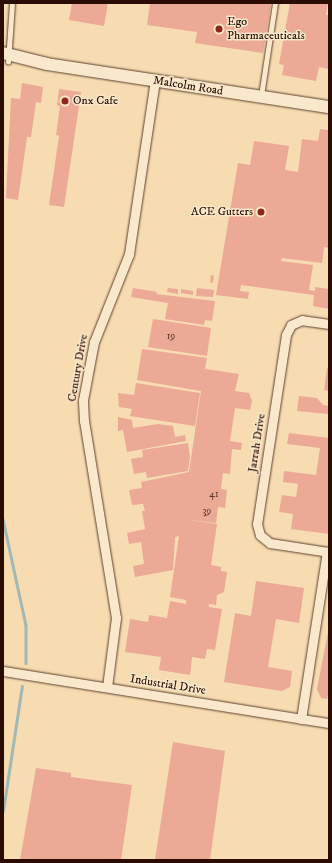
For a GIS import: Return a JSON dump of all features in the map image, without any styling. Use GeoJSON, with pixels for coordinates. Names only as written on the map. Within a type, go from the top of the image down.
{"type":"FeatureCollection","features":[{"type":"Feature","properties":{"kind":"street","name":"Malcolm Road"},"geometry":{"type":"LineString","coordinates":[[6,58],[329,107]]}},
{"type":"Feature","properties":{"kind":"street","name":"Century Drive"},"geometry":{"type":"LineString","coordinates":[[106,687],[116,613],[84,427],[83,400],[94,342],[129,254],[155,81]]}},
{"type":"Feature","properties":{"kind":"street","name":"Jarrah Drive"},"geometry":{"type":"LineString","coordinates":[[302,719],[328,552],[270,543],[260,534],[257,524],[286,335],[291,325],[302,320],[329,324]]}},
{"type":"Feature","properties":{"kind":"street","name":"Industrial Drive"},"geometry":{"type":"LineString","coordinates":[[5,672],[329,723]]}},
{"type":"Feature","properties":{"kind":"lane"},"geometry":{"type":"LineString","coordinates":[[6,58],[12,3]]}},
{"type":"Feature","properties":{"kind":"lane"},"geometry":{"type":"LineString","coordinates":[[261,97],[275,3]]}},
{"type":"Feature","properties":{"kind":"building"},"geometry":{"type":"Polygon","coordinates":[[[72,3],[108,3],[104,26],[69,20],[72,3]]]}},
{"type":"Feature","properties":{"kind":"building","name":"Ego Pharmaceuticals"},"geometry":{"type":"Polygon","coordinates":[[[150,3],[271,3],[263,53],[195,43],[197,32],[147,25],[150,3]]]}},
{"type":"Feature","properties":{"kind":"building"},"geometry":{"type":"Polygon","coordinates":[[[290,3],[328,3],[326,15],[329,15],[329,65],[328,69],[319,67],[316,81],[282,75],[284,65],[279,64],[290,3]]]}},
{"type":"Feature","properties":{"kind":"building"},"geometry":{"type":"Polygon","coordinates":[[[22,83],[43,87],[41,103],[36,102],[31,137],[27,137],[18,200],[6,198],[11,98],[20,99],[22,83]]]}},
{"type":"Feature","properties":{"kind":"building"},"geometry":{"type":"Polygon","coordinates":[[[59,89],[81,92],[64,207],[49,205],[59,136],[56,135],[60,106],[57,105],[59,89]]]}},
{"type":"Feature","properties":{"kind":"building"},"geometry":{"type":"Polygon","coordinates":[[[320,129],[329,130],[329,248],[324,247],[322,263],[282,258],[281,261],[313,265],[309,290],[315,291],[315,287],[329,289],[329,309],[313,306],[314,295],[241,285],[240,291],[249,292],[248,299],[216,295],[238,163],[250,165],[254,141],[289,146],[285,170],[298,172],[302,139],[318,141],[320,129]]]}},
{"type":"Feature","properties":{"kind":"building"},"geometry":{"type":"Polygon","coordinates":[[[211,275],[214,276],[213,283],[210,282],[211,275]]]}},
{"type":"Feature","properties":{"kind":"building"},"geometry":{"type":"Polygon","coordinates":[[[133,288],[157,292],[156,294],[215,301],[212,321],[205,320],[204,325],[165,319],[168,303],[131,297],[133,288]]]}},
{"type":"Feature","properties":{"kind":"building"},"geometry":{"type":"Polygon","coordinates":[[[168,288],[178,289],[178,294],[167,292],[168,288]]]}},
{"type":"Feature","properties":{"kind":"building"},"geometry":{"type":"Polygon","coordinates":[[[197,288],[214,290],[213,297],[196,296],[197,288]]]}},
{"type":"Feature","properties":{"kind":"building"},"geometry":{"type":"Polygon","coordinates":[[[181,289],[193,291],[193,295],[181,293],[181,289]]]}},
{"type":"Feature","properties":{"kind":"building"},"geometry":{"type":"Polygon","coordinates":[[[153,319],[211,328],[207,356],[148,347],[153,319]]]}},
{"type":"Feature","properties":{"kind":"building"},"geometry":{"type":"Polygon","coordinates":[[[142,349],[207,358],[205,369],[239,374],[235,391],[249,393],[252,401],[250,410],[235,408],[230,441],[242,443],[241,450],[232,449],[230,474],[223,473],[221,489],[227,490],[225,508],[218,507],[216,523],[182,519],[217,524],[211,565],[221,567],[221,571],[227,572],[224,592],[217,595],[216,605],[209,604],[209,607],[222,609],[215,650],[207,649],[205,659],[192,657],[190,675],[159,670],[161,657],[125,652],[130,619],[148,622],[149,615],[167,618],[170,601],[186,604],[186,600],[170,597],[179,536],[175,537],[173,570],[135,577],[133,566],[144,564],[141,542],[129,544],[127,533],[145,529],[142,511],[145,511],[143,504],[132,505],[129,490],[142,488],[141,482],[189,472],[201,391],[137,380],[142,349]]]}},
{"type":"Feature","properties":{"kind":"building"},"geometry":{"type":"Polygon","coordinates":[[[327,368],[329,368],[329,391],[324,390],[327,368]]]}},
{"type":"Feature","properties":{"kind":"building"},"geometry":{"type":"Polygon","coordinates":[[[136,383],[200,393],[195,426],[130,416],[132,409],[119,407],[118,393],[134,395],[136,383]]]}},
{"type":"Feature","properties":{"kind":"building"},"geometry":{"type":"Polygon","coordinates":[[[299,396],[317,398],[323,405],[329,406],[329,414],[297,411],[299,396]]]}},
{"type":"Feature","properties":{"kind":"building"},"geometry":{"type":"Polygon","coordinates":[[[118,417],[132,420],[133,428],[158,424],[173,426],[175,437],[185,435],[186,441],[127,452],[123,430],[118,431],[118,417]]]}},
{"type":"Feature","properties":{"kind":"building"},"geometry":{"type":"Polygon","coordinates":[[[289,433],[329,438],[329,534],[291,529],[293,514],[279,512],[282,495],[296,497],[298,484],[283,482],[284,471],[316,475],[320,448],[287,444],[289,433]]]}},
{"type":"Feature","properties":{"kind":"building"},"geometry":{"type":"Polygon","coordinates":[[[188,443],[190,457],[188,471],[147,478],[146,472],[134,474],[131,459],[143,457],[142,450],[188,443]]]}},
{"type":"Feature","properties":{"kind":"building"},"geometry":{"type":"Polygon","coordinates":[[[256,581],[304,588],[299,623],[276,619],[268,667],[292,671],[290,687],[282,691],[224,682],[235,613],[251,616],[256,581]]]}},
{"type":"Feature","properties":{"kind":"building"},"geometry":{"type":"Polygon","coordinates":[[[328,632],[329,691],[327,699],[321,698],[317,689],[328,632]]]}},
{"type":"Feature","properties":{"kind":"building"},"geometry":{"type":"Polygon","coordinates":[[[173,742],[225,751],[210,860],[155,860],[173,742]]]}},
{"type":"Feature","properties":{"kind":"building"},"geometry":{"type":"Polygon","coordinates":[[[36,768],[71,773],[71,777],[132,785],[121,860],[20,860],[36,768]]]}},
{"type":"Feature","properties":{"kind":"waterway"},"geometry":{"type":"LineString","coordinates":[[3,519],[26,625],[26,663]]}},
{"type":"Feature","properties":{"kind":"waterway"},"geometry":{"type":"LineString","coordinates":[[3,811],[22,686]]}},
{"type":"Feature","properties":{"kind":"place","name":"Ego Pharmaceuticals"},"geometry":{"type":"Point","coordinates":[219,29]}},
{"type":"Feature","properties":{"kind":"place","name":"Onx Cafe"},"geometry":{"type":"Point","coordinates":[65,101]}},
{"type":"Feature","properties":{"kind":"place","name":"ACE Gutters"},"geometry":{"type":"Point","coordinates":[261,212]}}]}
